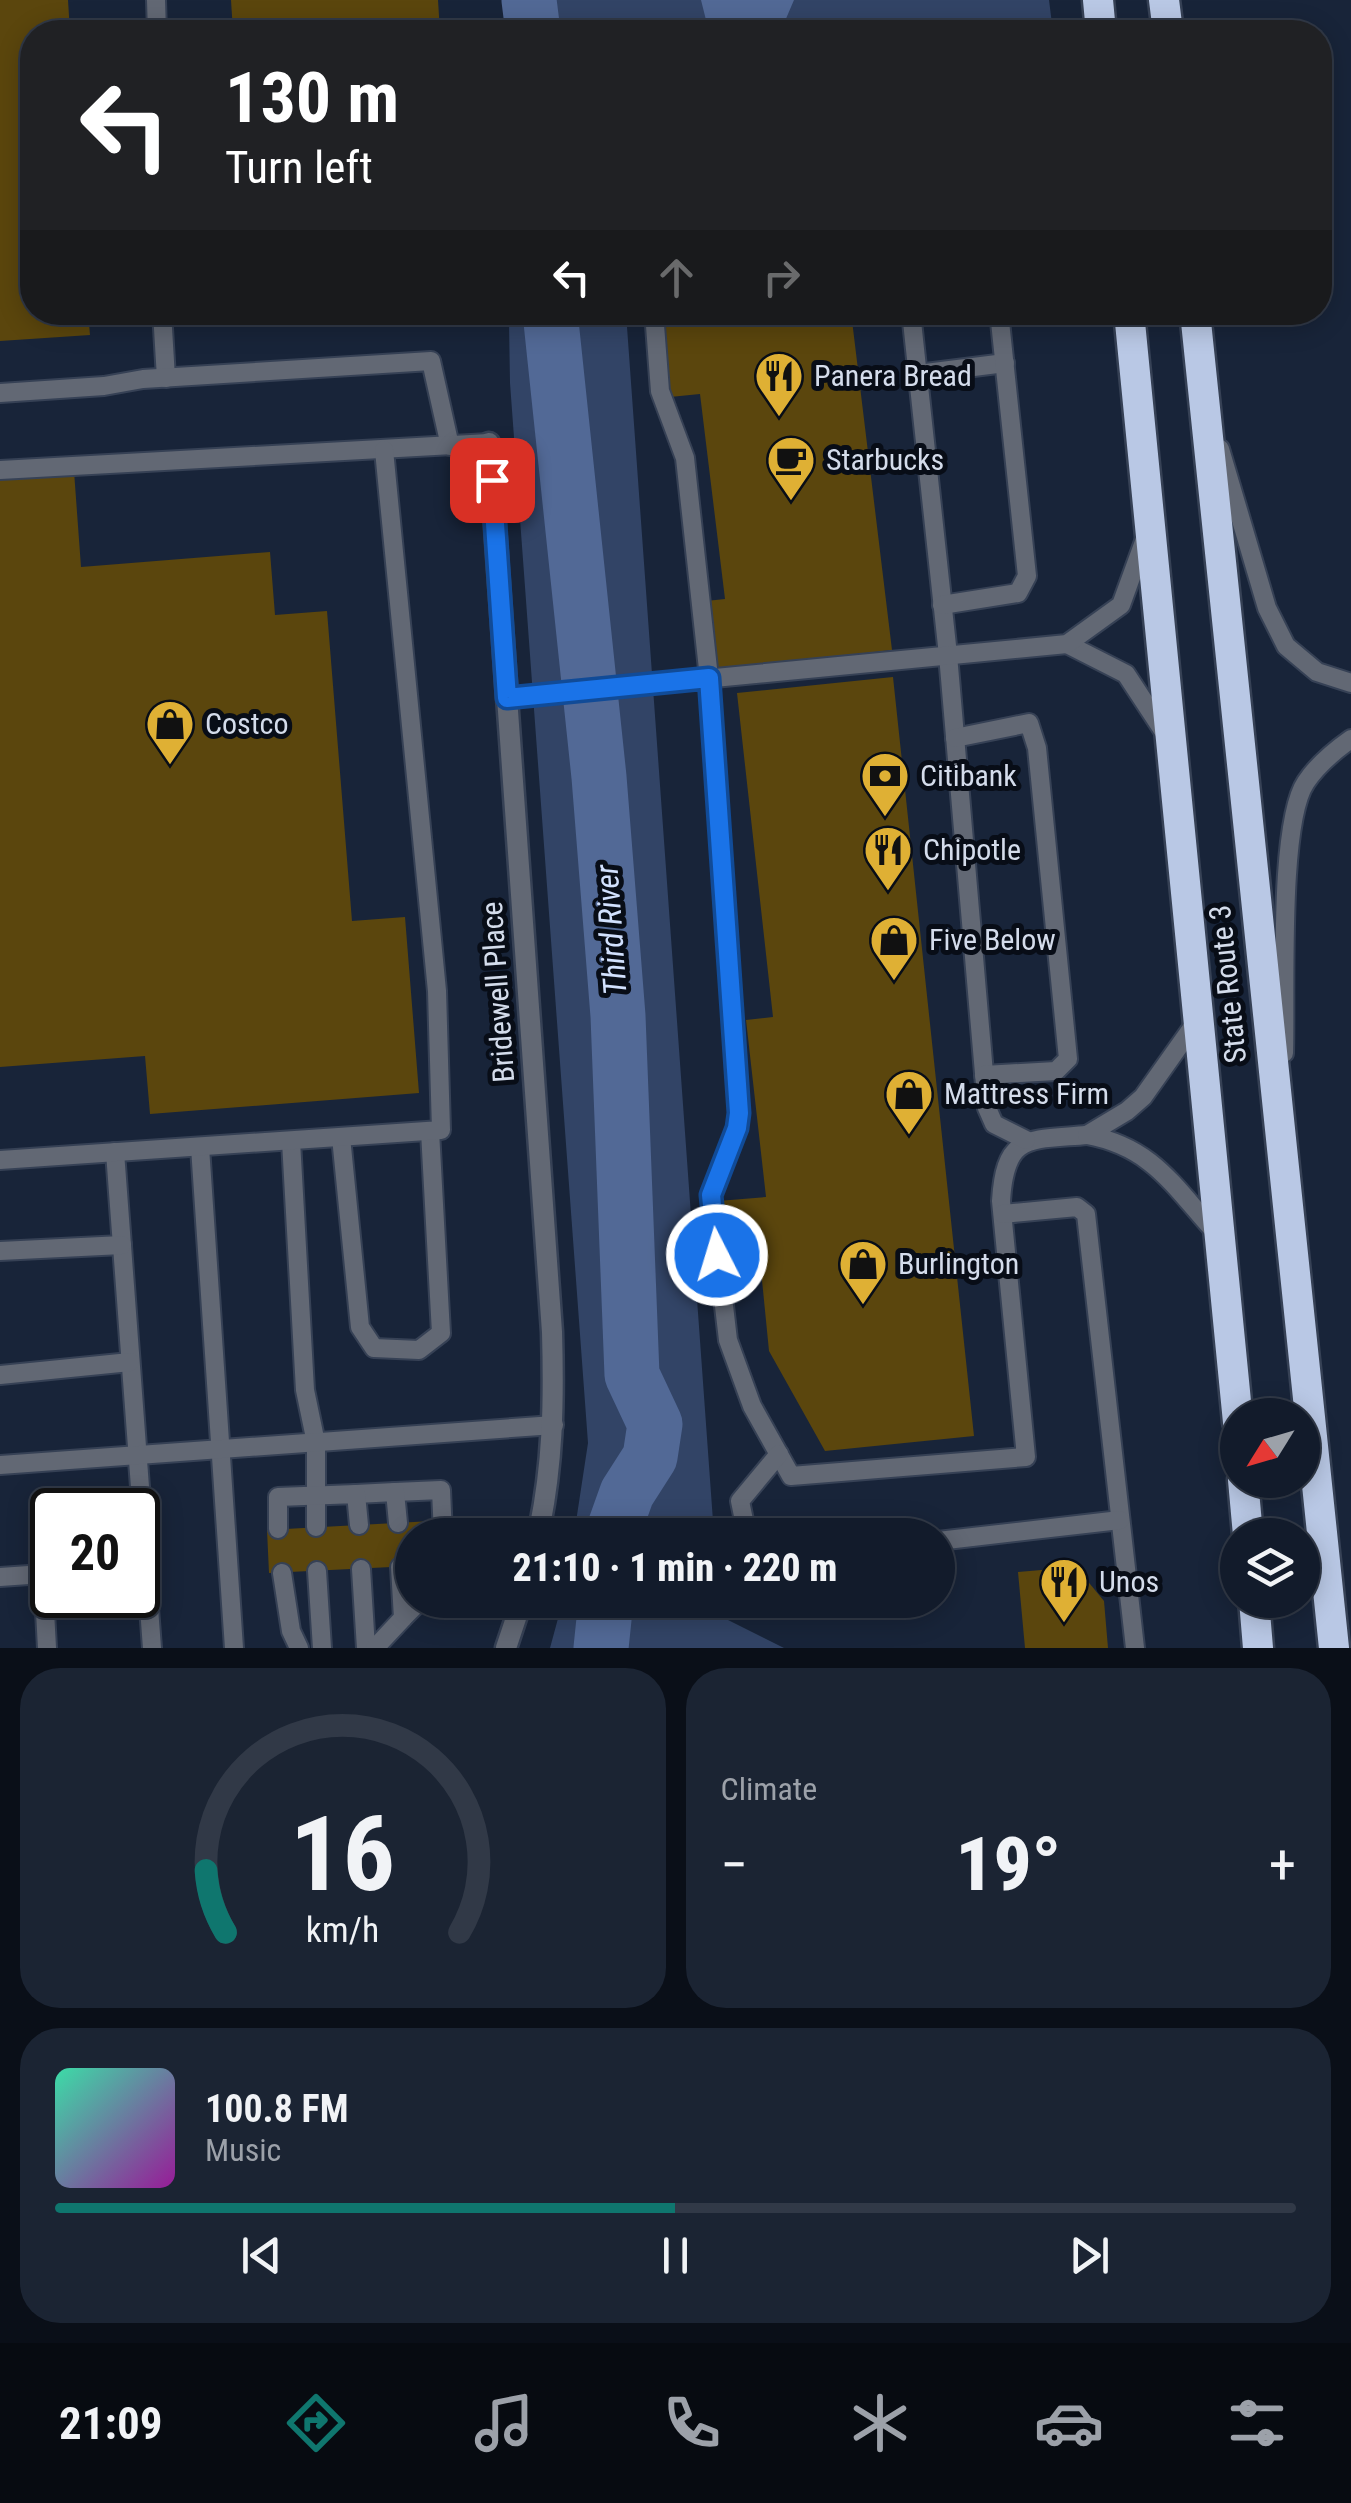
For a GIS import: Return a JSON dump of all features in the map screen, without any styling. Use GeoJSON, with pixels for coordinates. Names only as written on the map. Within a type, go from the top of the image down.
{"type":"FeatureCollection","features":[{"type":"Feature","properties":{"kind":"highway","name":"State Route 3"},"geometry":{"type":"LineString","coordinates":[[1130,325],[1236,1398]]}},
{"type":"Feature","properties":{"kind":"highway","name":"State Route 3"},"geometry":{"type":"LineString","coordinates":[[1197,325],[1334,1648]]}},
{"type":"Feature","properties":{"kind":"highway"},"geometry":{"type":"LineString","coordinates":[[1282,1163],[1351,1622]]}},
{"type":"Feature","properties":{"kind":"highway"},"geometry":{"type":"LineString","coordinates":[[1256,1618],[1258,1648]]}},
{"type":"Feature","properties":{"kind":"street","name":"Bridewell Place"},"geometry":{"type":"LineString","coordinates":[[489,444],[552,1332],[554,1425],[542,1518]]}},
{"type":"Feature","properties":{"kind":"street"},"geometry":{"type":"LineString","coordinates":[[506,1648],[516,1618]]}},
{"type":"Feature","properties":{"kind":"lane"},"geometry":{"type":"LineString","coordinates":[[163,325],[166,378]]}},
{"type":"Feature","properties":{"kind":"lane"},"geometry":{"type":"LineString","coordinates":[[655,325],[660,391],[685,458],[709,678],[739,1113],[711,1195],[728,1340],[752,1406],[791,1476],[1026,1458],[1003,1214],[1003,1173],[1026,1140]]}},
{"type":"Feature","properties":{"kind":"lane"},"geometry":{"type":"LineString","coordinates":[[912,325],[948,655],[987,1108],[994,1124],[1026,1140],[1087,1135],[1127,1145],[1146,1157],[1220,1238]]}},
{"type":"Feature","properties":{"kind":"lane"},"geometry":{"type":"LineString","coordinates":[[942,605],[1018,593],[1026,576],[1001,325]]}},
{"type":"Feature","properties":{"kind":"lane"},"geometry":{"type":"LineString","coordinates":[[0,393],[431,361],[450,446]]}},
{"type":"Feature","properties":{"kind":"lane"},"geometry":{"type":"LineString","coordinates":[[918,374],[1005,363]]}},
{"type":"Feature","properties":{"kind":"lane"},"geometry":{"type":"LineString","coordinates":[[1204,396],[1267,608],[1286,646],[1317,672],[1351,684]]}},
{"type":"Feature","properties":{"kind":"lane"},"geometry":{"type":"LineString","coordinates":[[0,470],[489,444]]}},
{"type":"Feature","properties":{"kind":"lane"},"geometry":{"type":"LineString","coordinates":[[0,1160],[442,1130],[437,991],[384,450]]}},
{"type":"Feature","properties":{"kind":"lane"},"geometry":{"type":"LineString","coordinates":[[507,698],[1067,644],[1121,605],[1150,525]]}},
{"type":"Feature","properties":{"kind":"lane"},"geometry":{"type":"LineString","coordinates":[[1067,644],[1126,674],[1172,744]]}},
{"type":"Feature","properties":{"kind":"lane"},"geometry":{"type":"LineString","coordinates":[[954,738],[1029,723],[1037,748],[1068,1059],[1056,1071],[984,1075]]}},
{"type":"Feature","properties":{"kind":"lane"},"geometry":{"type":"LineString","coordinates":[[1282,1163],[1290,830],[1304,784],[1326,758],[1351,739]]}},
{"type":"Feature","properties":{"kind":"lane"},"geometry":{"type":"LineString","coordinates":[[1087,1135],[1143,1097],[1200,1018]]}},
{"type":"Feature","properties":{"kind":"lane"},"geometry":{"type":"LineString","coordinates":[[342,1137],[360,1327],[374,1348],[419,1350],[442,1333],[430,1131]]}},
{"type":"Feature","properties":{"kind":"lane"},"geometry":{"type":"LineString","coordinates":[[291,1141],[305,1390],[316,1442],[316,1527]]}},
{"type":"Feature","properties":{"kind":"lane"},"geometry":{"type":"LineString","coordinates":[[200,1147],[234,1648]]}},
{"type":"Feature","properties":{"kind":"lane"},"geometry":{"type":"LineString","coordinates":[[115,1152],[152,1648]]}},
{"type":"Feature","properties":{"kind":"lane"},"geometry":{"type":"LineString","coordinates":[[1003,1214],[1077,1207],[1086,1214],[1135,1648]]}},
{"type":"Feature","properties":{"kind":"lane"},"geometry":{"type":"LineString","coordinates":[[0,1251],[122,1245]]}},
{"type":"Feature","properties":{"kind":"lane"},"geometry":{"type":"LineString","coordinates":[[0,1375],[130,1362]]}},
{"type":"Feature","properties":{"kind":"lane"},"geometry":{"type":"LineString","coordinates":[[0,1466],[554,1425]]}},
{"type":"Feature","properties":{"kind":"lane"},"geometry":{"type":"LineString","coordinates":[[743,1518],[740,1500],[780,1454]]}},
{"type":"Feature","properties":{"kind":"lane"},"geometry":{"type":"LineString","coordinates":[[278,1529],[278,1497],[442,1490],[443,1518]]}},
{"type":"Feature","properties":{"kind":"lane"},"geometry":{"type":"LineString","coordinates":[[396,1492],[398,1518]]}},
{"type":"Feature","properties":{"kind":"lane"},"geometry":{"type":"LineString","coordinates":[[356,1494],[359,1525]]}},
{"type":"Feature","properties":{"kind":"lane"},"geometry":{"type":"LineString","coordinates":[[955,1538],[1120,1520]]}},
{"type":"Feature","properties":{"kind":"lane"},"geometry":{"type":"LineString","coordinates":[[361,1569],[366,1648]]}},
{"type":"Feature","properties":{"kind":"lane"},"geometry":{"type":"LineString","coordinates":[[317,1571],[322,1648]]}},
{"type":"Feature","properties":{"kind":"lane"},"geometry":{"type":"LineString","coordinates":[[282,1573],[291,1630],[299,1648]]}},
{"type":"Feature","properties":{"kind":"lane"},"geometry":{"type":"LineString","coordinates":[[0,1578],[43,1574],[47,1648]]}},
{"type":"Feature","properties":{"kind":"lane"},"geometry":{"type":"LineString","coordinates":[[376,1648],[403,1618]]}},
{"type":"Feature","properties":{"kind":"shaded area"},"geometry":{"type":"Polygon","coordinates":[[[509,0],[1049,0],[1052,20],[511,20],[509,0]]]}},
{"type":"Feature","properties":{"kind":"shaded area"},"geometry":{"type":"Polygon","coordinates":[[[701,0],[794,0],[785,20],[706,20],[701,0]]]}},
{"type":"Feature","properties":{"kind":"shaded area"},"geometry":{"type":"Polygon","coordinates":[[[509,325],[627,325],[713,1518],[577,1518],[588,1443],[510,383],[509,325]]]}},
{"type":"Feature","properties":{"kind":"shaded area"},"geometry":{"type":"Polygon","coordinates":[[[558,1618],[724,1618],[784,1648],[550,1648],[558,1618]]]}},
{"type":"Feature","properties":{"kind":"building"},"geometry":{"type":"Polygon","coordinates":[[[0,0],[68,0],[69,20],[20,20],[20,325],[89,325],[90,335],[0,341],[0,0]]]}},
{"type":"Feature","properties":{"kind":"building"},"geometry":{"type":"Polygon","coordinates":[[[231,0],[438,0],[439,20],[232,20],[231,0]]]}},
{"type":"Feature","properties":{"kind":"building"},"geometry":{"type":"Polygon","coordinates":[[[662,325],[853,325],[892,650],[714,670],[706,601],[725,599],[700,394],[670,397],[662,325]]]}},
{"type":"Feature","properties":{"kind":"building","name":"Costco"},"geometry":{"type":"Polygon","coordinates":[[[74,471],[81,567],[270,552],[275,615],[327,611],[352,921],[405,917],[419,1093],[150,1114],[145,1056],[0,1067],[0,477],[74,471]]]}},
{"type":"Feature","properties":{"kind":"building"},"geometry":{"type":"Polygon","coordinates":[[[893,677],[974,1436],[825,1451],[769,1351],[760,1260],[743,1261],[741,1236],[722,1237],[718,1201],[766,1197],[746,1020],[773,1017],[737,693],[893,677]]]}},
{"type":"Feature","properties":{"kind":"building"},"geometry":{"type":"Polygon","coordinates":[[[395,1523],[395,1567],[269,1573],[267,1530],[395,1523]]]}},
{"type":"Feature","properties":{"kind":"building","name":"Unos"},"geometry":{"type":"Polygon","coordinates":[[[1076,1567],[1104,1601],[1108,1648],[1025,1648],[1018,1572],[1076,1567]]]}},
{"type":"Feature","properties":{"kind":"waterway","name":"Third River"},"geometry":{"type":"LineString","coordinates":[[529,0],[532,20]]}},
{"type":"Feature","properties":{"kind":"waterway","name":"Third River"},"geometry":{"type":"LineString","coordinates":[[551,325],[599,777],[618,1016],[632,1375],[655,1424],[650,1457],[627,1493],[618,1518]]}},
{"type":"Feature","properties":{"kind":"waterway","name":"Third River"},"geometry":{"type":"LineString","coordinates":[[601,1648],[604,1618]]}},
{"type":"Feature","properties":{"kind":"place","name":"Panera Bread"},"geometry":{"type":"Point","coordinates":[779,418]}},
{"type":"Feature","properties":{"kind":"place","name":"Starbucks"},"geometry":{"type":"Point","coordinates":[791,502]}},
{"type":"Feature","properties":{"kind":"place","name":"Costco"},"geometry":{"type":"Point","coordinates":[170,766]}},
{"type":"Feature","properties":{"kind":"place","name":"Citibank"},"geometry":{"type":"Point","coordinates":[885,818]}},
{"type":"Feature","properties":{"kind":"place","name":"Chipotle"},"geometry":{"type":"Point","coordinates":[888,892]}},
{"type":"Feature","properties":{"kind":"place","name":"Five Below"},"geometry":{"type":"Point","coordinates":[894,982]}},
{"type":"Feature","properties":{"kind":"place","name":"Mattress Firm"},"geometry":{"type":"Point","coordinates":[909,1136]}},
{"type":"Feature","properties":{"kind":"place","name":"Burlington"},"geometry":{"type":"Point","coordinates":[863,1306]}},
{"type":"Feature","properties":{"kind":"place","name":"Unos"},"geometry":{"type":"Point","coordinates":[1064,1624]}},
{"type":"Feature","properties":{"kind":"route"},"geometry":{"type":"LineString","coordinates":[[492,480],[507,698],[709,678],[739,1113],[711,1195],[717,1255]]}}]}
